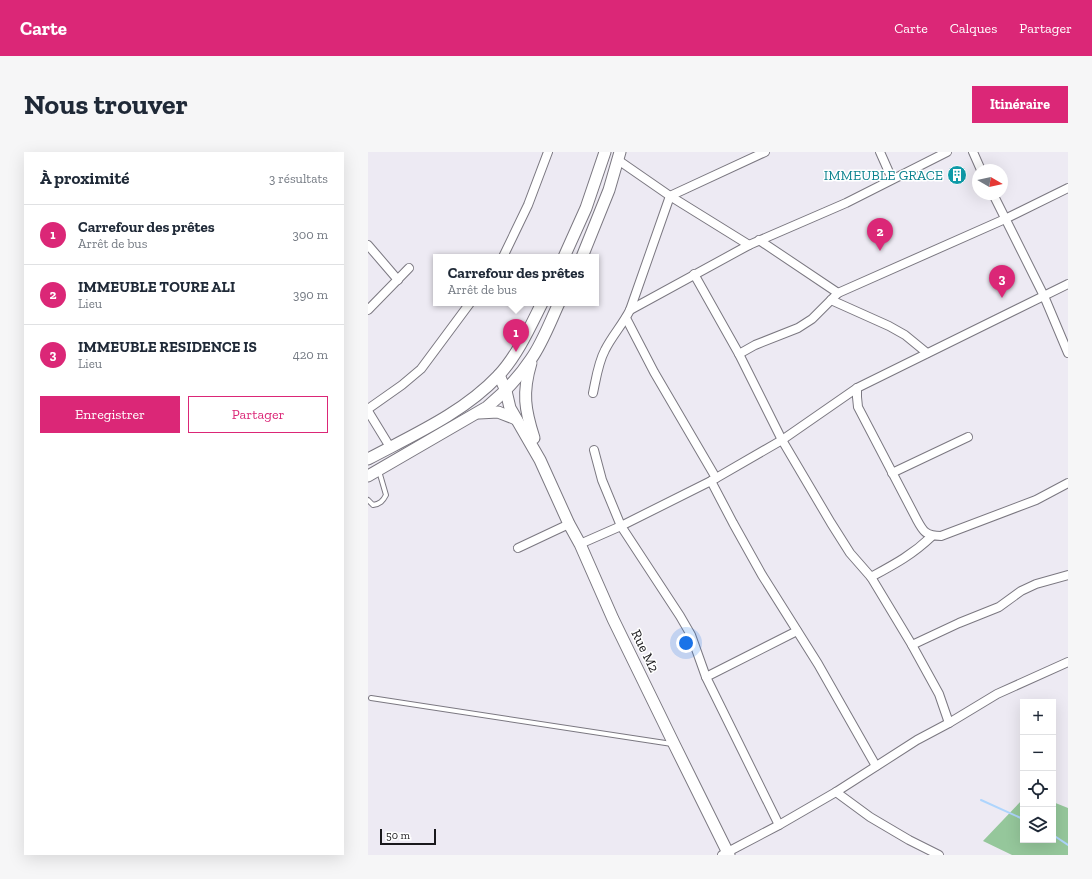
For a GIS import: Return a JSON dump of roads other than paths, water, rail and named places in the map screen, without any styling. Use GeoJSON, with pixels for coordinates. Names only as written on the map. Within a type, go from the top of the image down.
{"type":"FeatureCollection","features":[{"type":"Feature","properties":{"kind":"main road"},"geometry":{"type":"LineString","coordinates":[[565,254],[586,208],[604,152]]}},
{"type":"Feature","properties":{"kind":"main road"},"geometry":{"type":"LineString","coordinates":[[583,254],[610,190],[619,156]]}},
{"type":"Feature","properties":{"kind":"main road"},"geometry":{"type":"LineString","coordinates":[[368,459],[472,400],[499,375],[520,345],[540,306]]}},
{"type":"Feature","properties":{"kind":"main road"},"geometry":{"type":"LineString","coordinates":[[525,399],[525,386],[532,358],[558,306]]}},
{"type":"Feature","properties":{"kind":"main road"},"geometry":{"type":"LineString","coordinates":[[368,476],[487,407],[509,387],[532,358]]}},
{"type":"Feature","properties":{"kind":"main road","name":"Rue M2"},"geometry":{"type":"LineString","coordinates":[[499,375],[509,387],[525,399],[527,417],[540,460]]}},
{"type":"Feature","properties":{"kind":"main road","name":"Rue M2"},"geometry":{"type":"LineString","coordinates":[[509,387],[510,408],[540,460],[569,524],[580,544],[613,619],[727,854]]}},
{"type":"Feature","properties":{"kind":"main road"},"geometry":{"type":"LineString","coordinates":[[476,413],[487,411],[498,412],[516,420]]}},
{"type":"Feature","properties":{"kind":"street"},"geometry":{"type":"LineString","coordinates":[[504,254],[528,205],[548,152]]}},
{"type":"Feature","properties":{"kind":"street"},"geometry":{"type":"LineString","coordinates":[[593,393],[599,365],[605,350],[630,310],[670,196],[765,152]]}},
{"type":"Feature","properties":{"kind":"street"},"geometry":{"type":"LineString","coordinates":[[880,152],[892,179]]}},
{"type":"Feature","properties":{"kind":"street"},"geometry":{"type":"LineString","coordinates":[[630,310],[749,245],[846,203],[946,152]]}},
{"type":"Feature","properties":{"kind":"street"},"geometry":{"type":"LineString","coordinates":[[973,152],[979,164]]}},
{"type":"Feature","properties":{"kind":"street"},"geometry":{"type":"LineString","coordinates":[[619,156],[670,196],[749,245]]}},
{"type":"Feature","properties":{"kind":"street"},"geometry":{"type":"LineString","coordinates":[[739,354],[755,345],[798,328],[812,319],[838,293],[1005,219],[1068,188]]}},
{"type":"Feature","properties":{"kind":"street"},"geometry":{"type":"LineString","coordinates":[[996,200],[1044,296],[1068,353]]}},
{"type":"Feature","properties":{"kind":"street"},"geometry":{"type":"LineString","coordinates":[[759,240],[838,293]]}},
{"type":"Feature","properties":{"kind":"street"},"geometry":{"type":"LineString","coordinates":[[368,245],[398,280]]}},
{"type":"Feature","properties":{"kind":"street"},"geometry":{"type":"LineString","coordinates":[[368,310],[409,268]]}},
{"type":"Feature","properties":{"kind":"street"},"geometry":{"type":"LineString","coordinates":[[694,274],[739,354],[782,440],[842,541],[850,553],[871,577],[912,645],[939,694],[949,723]]}},
{"type":"Feature","properties":{"kind":"street"},"geometry":{"type":"LineString","coordinates":[[580,544],[621,526],[714,480],[782,440],[857,388],[1068,284]]}},
{"type":"Feature","properties":{"kind":"street"},"geometry":{"type":"LineString","coordinates":[[831,300],[900,332],[927,353]]}},
{"type":"Feature","properties":{"kind":"street"},"geometry":{"type":"LineString","coordinates":[[390,447],[368,410],[402,385],[420,369],[468,306]]}},
{"type":"Feature","properties":{"kind":"street"},"geometry":{"type":"LineString","coordinates":[[626,318],[714,480],[762,575],[818,664],[876,766]]}},
{"type":"Feature","properties":{"kind":"street"},"geometry":{"type":"LineString","coordinates":[[857,388],[858,407],[924,531],[932,536],[941,536],[1036,500],[1068,483]]}},
{"type":"Feature","properties":{"kind":"street"},"geometry":{"type":"LineString","coordinates":[[892,473],[968,437]]}},
{"type":"Feature","properties":{"kind":"street"},"geometry":{"type":"LineString","coordinates":[[594,450],[602,480],[621,526],[691,635],[706,677],[779,825]]}},
{"type":"Feature","properties":{"kind":"street"},"geometry":{"type":"LineString","coordinates":[[518,548],[569,524]]}},
{"type":"Feature","properties":{"kind":"street"},"geometry":{"type":"LineString","coordinates":[[871,577],[904,559],[932,536]]}},
{"type":"Feature","properties":{"kind":"street"},"geometry":{"type":"LineString","coordinates":[[912,645],[959,623],[999,607],[1021,591],[1036,584],[1068,575]]}},
{"type":"Feature","properties":{"kind":"street"},"geometry":{"type":"LineString","coordinates":[[706,677],[798,631]]}},
{"type":"Feature","properties":{"kind":"street"},"geometry":{"type":"LineString","coordinates":[[727,854],[836,792],[917,740],[949,723],[997,694],[1068,662]]}},
{"type":"Feature","properties":{"kind":"street"},"geometry":{"type":"LineString","coordinates":[[836,792],[870,817],[909,840],[939,855]]}},
{"type":"Feature","properties":{"kind":"lane"},"geometry":{"type":"LineString","coordinates":[[368,500],[373,505],[378,505],[384,500],[386,494],[379,471]]}},
{"type":"Feature","properties":{"kind":"lane"},"geometry":{"type":"LineString","coordinates":[[371,698],[674,744]]}},
{"type":"Feature","properties":{"kind":"waterway"},"geometry":{"type":"LineString","coordinates":[[981,800],[1020,818]]}},
{"type":"Feature","properties":{"kind":"waterway"},"geometry":{"type":"LineString","coordinates":[[1056,837],[1068,845]]}},
{"type":"Feature","properties":{"kind":"place","name":"IMMEUBLE GRACE"},"geometry":{"type":"Point","coordinates":[957,175]}},
{"type":"Feature","properties":{"kind":"place","name":"IMMEUBLE TOURE ALI"},"geometry":{"type":"Point","coordinates":[880,251]}},
{"type":"Feature","properties":{"kind":"place","name":"IMMEUBLE RESIDENCE IS"},"geometry":{"type":"Point","coordinates":[1002,298]}},
{"type":"Feature","properties":{"kind":"place","name":"Carrefour des prêtes"},"geometry":{"type":"Point","coordinates":[516,352]}}]}
